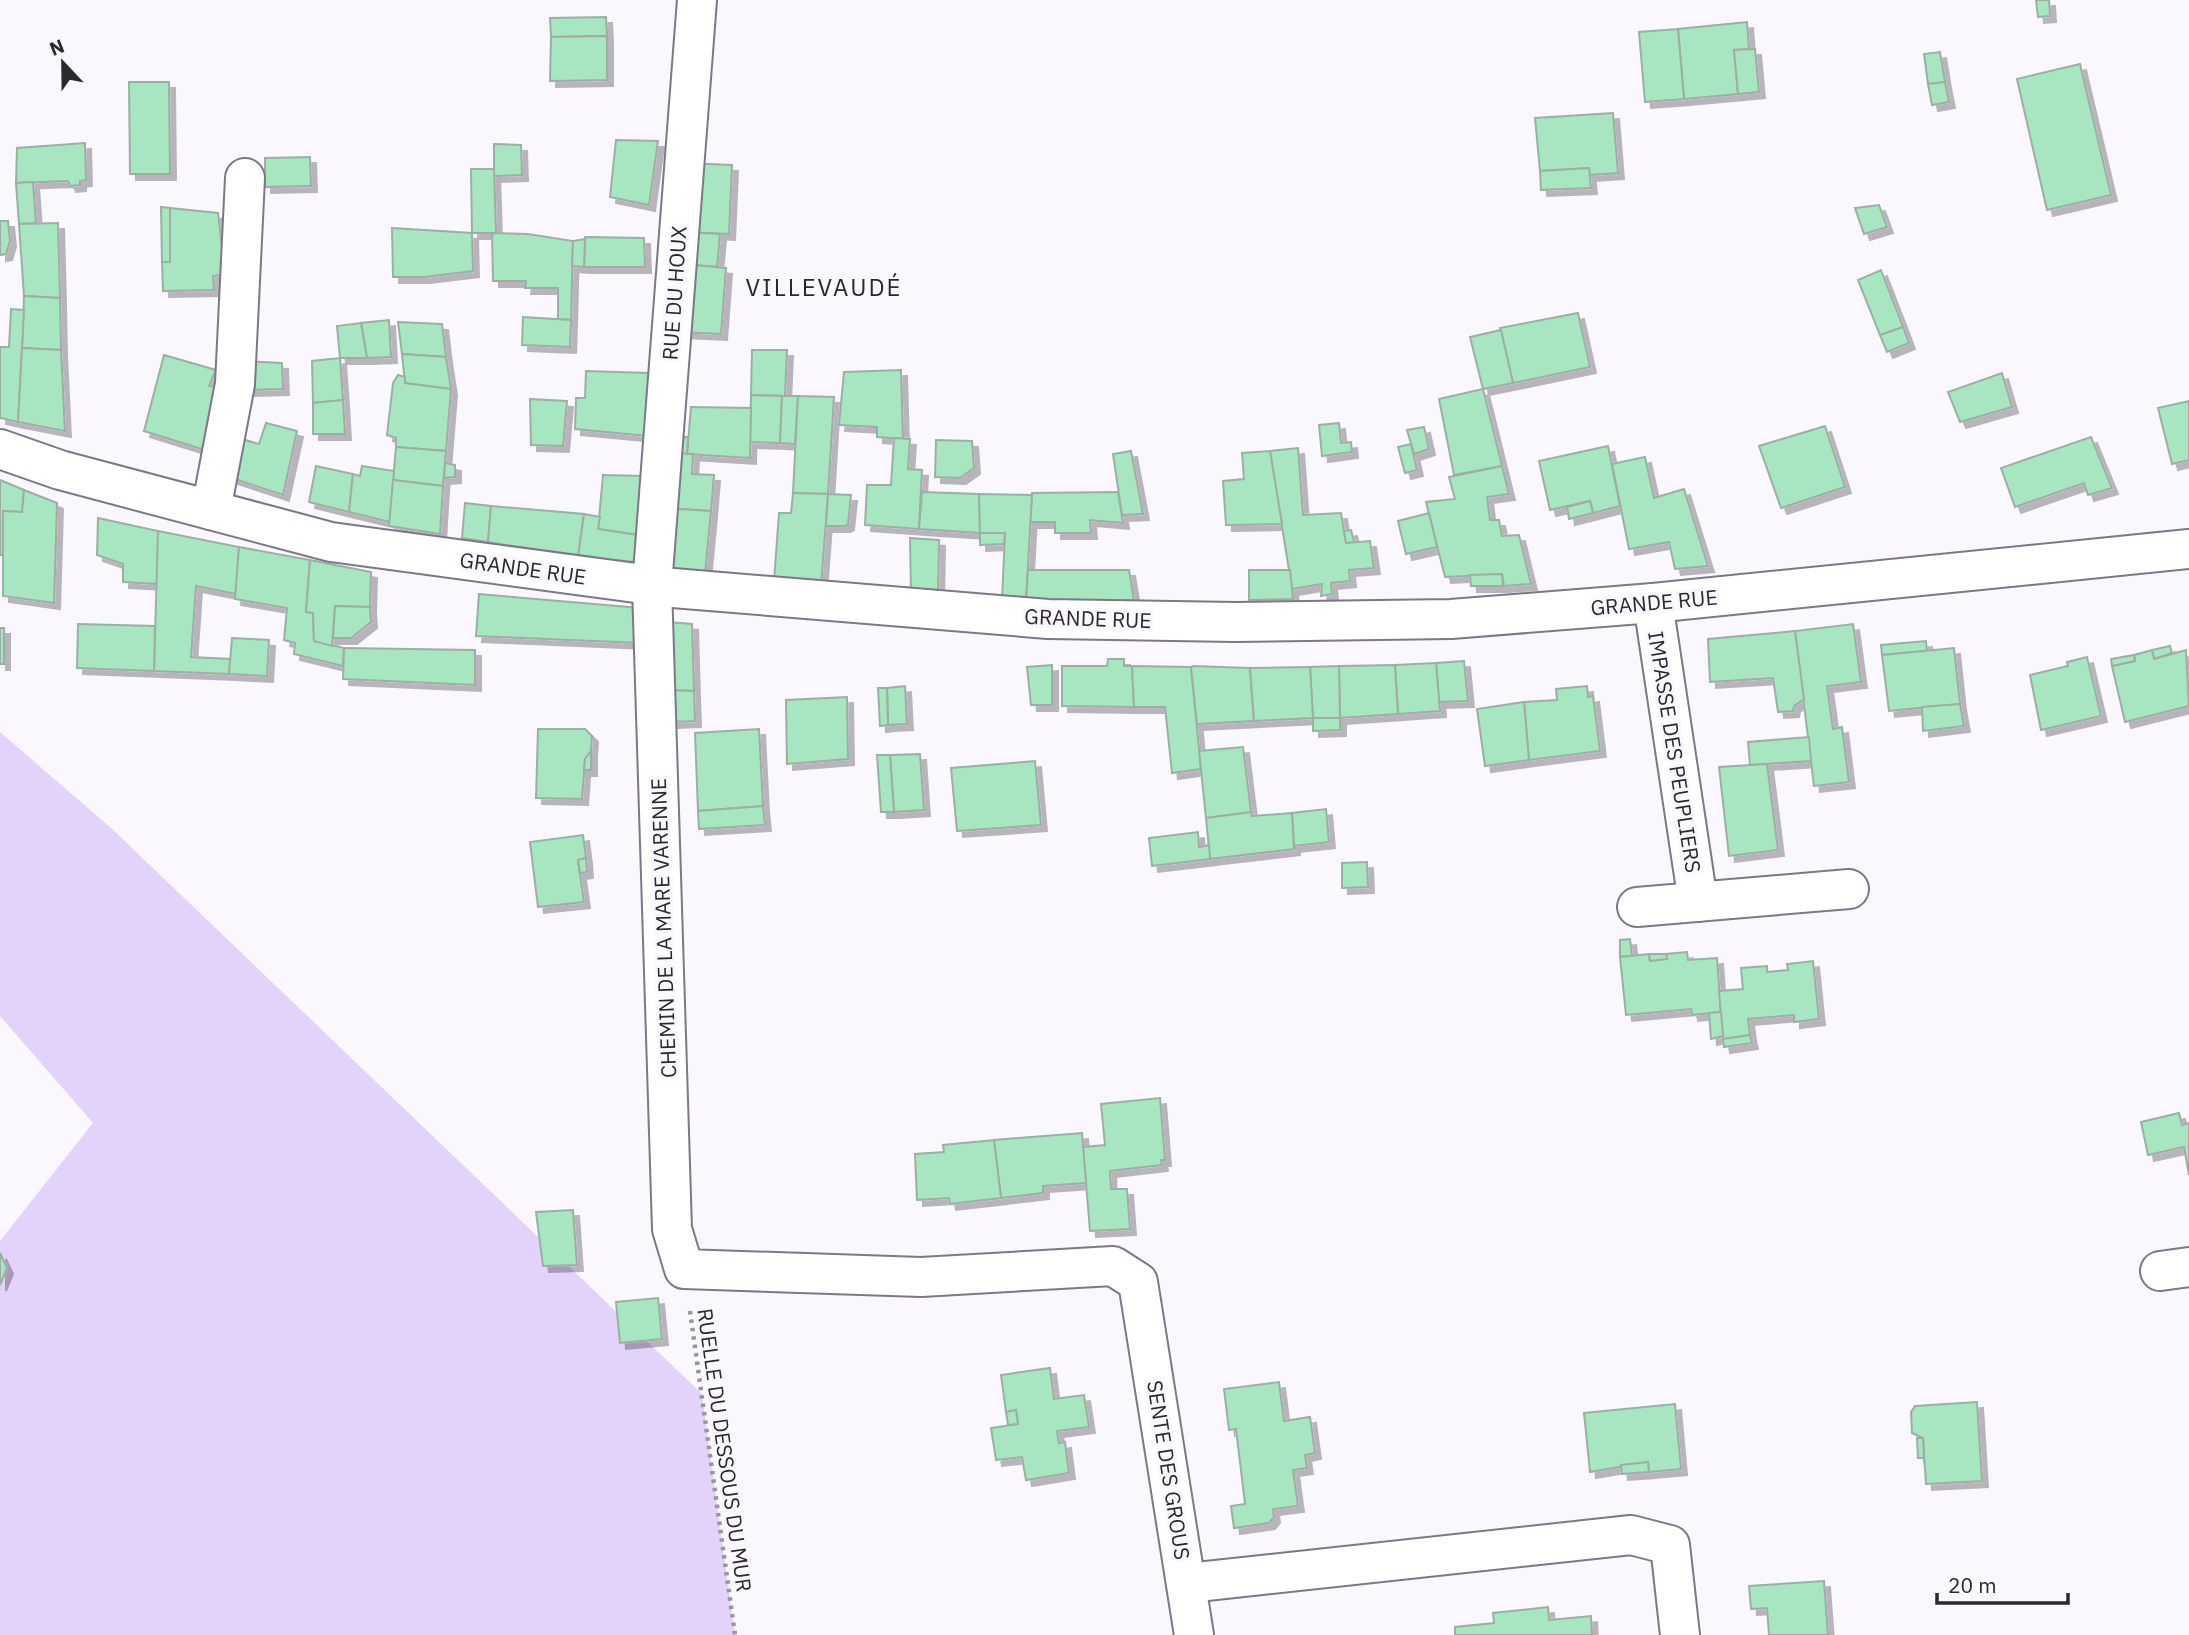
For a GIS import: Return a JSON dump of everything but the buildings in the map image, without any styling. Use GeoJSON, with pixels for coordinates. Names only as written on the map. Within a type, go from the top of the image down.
{"type":"FeatureCollection","features":[{"type":"Feature","properties":{"kind":"street","name":"RUE DU HOUX"},"geometry":{"type":"LineString","coordinates":[[652,586],[697,0]]}},
{"type":"Feature","properties":{"kind":"street"},"geometry":{"type":"LineString","coordinates":[[211,510],[235,384],[244,178]]}},
{"type":"Feature","properties":{"kind":"street","name":"GRANDE RUE"},"geometry":{"type":"LineString","coordinates":[[0,449],[60,470],[331,542],[652,586],[1048,619],[1236,622],[1451,619],[1653,603],[2189,549]]}},
{"type":"Feature","properties":{"kind":"street","name":"CHEMIN DE LA MARE VARENNE"},"geometry":{"type":"LineString","coordinates":[[652,586],[673,1229],[684,1269]]}},
{"type":"Feature","properties":{"kind":"street","name":"IMPASSE DES PEUPLIERS"},"geometry":{"type":"LineString","coordinates":[[1653,603],[1698,902]]}},
{"type":"Feature","properties":{"kind":"street","name":"IMPASSE DES PEUPLIERS"},"geometry":{"type":"LineString","coordinates":[[1637,907],[1849,889]]}},
{"type":"Feature","properties":{"kind":"street","name":"SENTE DES GROUS"},"geometry":{"type":"LineString","coordinates":[[684,1269],[921,1277],[1113,1266],[1138,1282],[1188,1583],[1631,1535],[1670,1545],[1680,1635]]}},
{"type":"Feature","properties":{"kind":"street"},"geometry":{"type":"LineString","coordinates":[[1188,1583],[1194,1635]]}},
{"type":"Feature","properties":{"kind":"path","name":"RUELLE DU DESSOUS DU MUR"},"geometry":{"type":"LineString","coordinates":[[684,1269],[735,1635]]}},
{"type":"Feature","properties":{"kind":"shaded area"},"geometry":{"type":"Polygon","coordinates":[[[0,732],[111,828],[702,1394],[735,1635],[0,1635],[0,1241],[93,1123],[0,1016],[0,732]]]}},
{"type":"Feature","properties":{"kind":"district","name":"VILLEVAUDÉ"},"geometry":{"type":"Point","coordinates":[824,287]}}]}
